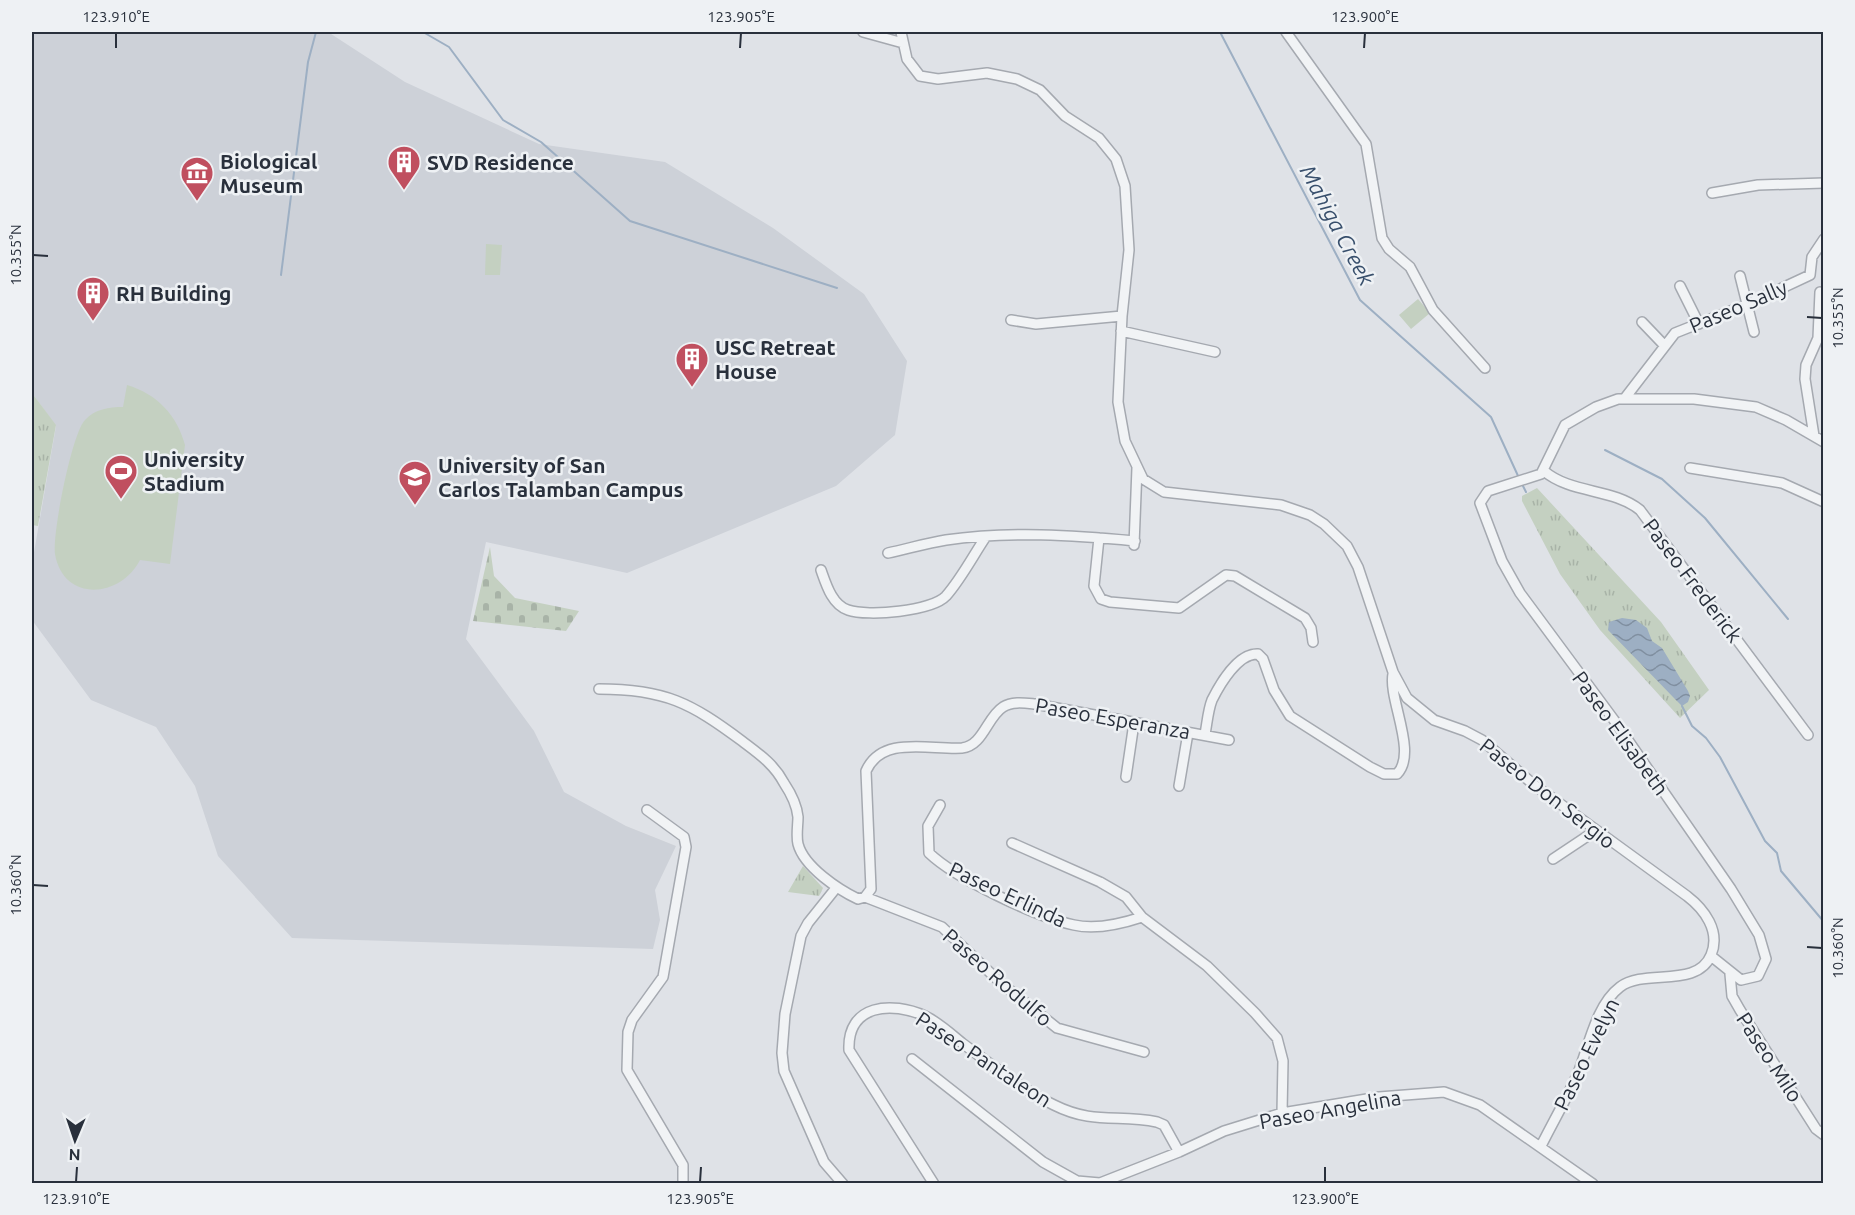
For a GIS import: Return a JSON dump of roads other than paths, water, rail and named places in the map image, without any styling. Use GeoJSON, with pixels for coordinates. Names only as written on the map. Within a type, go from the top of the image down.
{"type":"FeatureCollection","features":[{"type":"Feature","properties":{"kind":"street"},"geometry":{"type":"LineString","coordinates":[[863,32],[903,43],[901,32]]}},
{"type":"Feature","properties":{"kind":"street"},"geometry":{"type":"LineString","coordinates":[[1286,32],[1366,144],[1371,158],[1382,238],[1417,278],[1433,310],[1485,368]]}},
{"type":"Feature","properties":{"kind":"street","name":"Paseo Don Sergio"},"geometry":{"type":"LineString","coordinates":[[903,43],[913,70],[927,78],[938,79],[987,73],[1017,79],[1040,90],[1065,116],[1099,138],[1116,159],[1125,186],[1130,250],[1121,331],[1119,417],[1137,468],[1149,484],[1164,492],[1281,505],[1311,515],[1324,524],[1347,546],[1358,567],[1393,672],[1407,698],[1422,712],[1441,724],[1465,731],[1482,740],[1533,784],[1697,903],[1711,925],[1713,939],[1711,956]]}},
{"type":"Feature","properties":{"kind":"street"},"geometry":{"type":"LineString","coordinates":[[1712,193],[1758,185],[1824,183]]}},
{"type":"Feature","properties":{"kind":"street"},"geometry":{"type":"LineString","coordinates":[[1814,436],[1805,379],[1806,365],[1818,338],[1822,292],[1810,276],[1812,257],[1824,239]]}},
{"type":"Feature","properties":{"kind":"street"},"geometry":{"type":"LineString","coordinates":[[1740,276],[1754,332]]}},
{"type":"Feature","properties":{"kind":"street","name":"Paseo Sally"},"geometry":{"type":"LineString","coordinates":[[1625,398],[1675,333],[1810,276]]}},
{"type":"Feature","properties":{"kind":"street"},"geometry":{"type":"LineString","coordinates":[[1680,286],[1699,324]]}},
{"type":"Feature","properties":{"kind":"street"},"geometry":{"type":"LineString","coordinates":[[1011,320],[1036,324],[1122,316]]}},
{"type":"Feature","properties":{"kind":"street"},"geometry":{"type":"LineString","coordinates":[[1642,322],[1664,345]]}},
{"type":"Feature","properties":{"kind":"street"},"geometry":{"type":"LineString","coordinates":[[1121,331],[1215,352]]}},
{"type":"Feature","properties":{"kind":"street"},"geometry":{"type":"LineString","coordinates":[[1544,471],[1565,425],[1609,401],[1625,398],[1694,399],[1756,407],[1824,442]]}},
{"type":"Feature","properties":{"kind":"street"},"geometry":{"type":"LineString","coordinates":[[888,553],[947,540],[1055,534],[1134,543],[1137,468]]}},
{"type":"Feature","properties":{"kind":"street"},"geometry":{"type":"LineString","coordinates":[[1690,468],[1782,483],[1824,502]]}},
{"type":"Feature","properties":{"kind":"street","name":"Paseo Elisabeth"},"geometry":{"type":"LineString","coordinates":[[1544,471],[1527,480],[1488,491],[1481,499],[1482,513],[1524,601],[1614,720],[1731,889],[1759,934],[1766,959],[1762,971],[1758,976],[1746,980],[1730,974]]}},
{"type":"Feature","properties":{"kind":"street","name":"Paseo Frederick"},"geometry":{"type":"LineString","coordinates":[[1544,471],[1556,480],[1621,499],[1640,510],[1808,735]]}},
{"type":"Feature","properties":{"kind":"street"},"geometry":{"type":"LineString","coordinates":[[821,570],[830,595],[848,610],[885,612],[928,607],[945,597],[985,538]]}},
{"type":"Feature","properties":{"kind":"street"},"geometry":{"type":"LineString","coordinates":[[1099,538],[1094,586],[1101,599],[1110,602],[1179,608],[1226,575],[1236,576],[1305,618],[1311,628],[1313,642]]}},
{"type":"Feature","properties":{"kind":"street"},"geometry":{"type":"LineString","coordinates":[[1206,734],[1211,702],[1222,684],[1243,658],[1251,654],[1258,654],[1263,659],[1280,703],[1290,716],[1370,767],[1384,774],[1397,774],[1403,763],[1403,750],[1399,712],[1392,687],[1393,672]]}},
{"type":"Feature","properties":{"kind":"street","name":"Paseo Rodulfo"},"geometry":{"type":"LineString","coordinates":[[599,689],[637,689],[687,704],[705,714],[773,764],[797,813],[798,845],[808,861],[836,888],[858,899],[866,897],[942,927],[1001,983],[1057,1028],[1144,1052]]}},
{"type":"Feature","properties":{"kind":"street","name":"Paseo Esperanza"},"geometry":{"type":"LineString","coordinates":[[866,897],[871,889],[866,771],[871,759],[882,752],[917,746],[964,748],[975,743],[987,724],[1003,706],[1014,703],[1035,704],[1229,740]]}},
{"type":"Feature","properties":{"kind":"street"},"geometry":{"type":"LineString","coordinates":[[1126,777],[1134,723]]}},
{"type":"Feature","properties":{"kind":"street"},"geometry":{"type":"LineString","coordinates":[[1179,786],[1188,733]]}},
{"type":"Feature","properties":{"kind":"street","name":"Paseo Erlinda"},"geometry":{"type":"LineString","coordinates":[[940,805],[928,826],[929,853],[964,877],[1033,911],[1074,926],[1099,927],[1142,917]]}},
{"type":"Feature","properties":{"kind":"street"},"geometry":{"type":"LineString","coordinates":[[647,810],[684,837],[686,847],[663,977],[632,1020],[628,1032],[627,1070],[683,1164],[683,1184]]}},
{"type":"Feature","properties":{"kind":"street"},"geometry":{"type":"LineString","coordinates":[[1553,858],[1595,831]]}},
{"type":"Feature","properties":{"kind":"street"},"geometry":{"type":"LineString","coordinates":[[1012,843],[1126,897],[1142,917],[1207,966],[1255,1012],[1277,1038],[1283,1061],[1282,1113]]}},
{"type":"Feature","properties":{"kind":"street"},"geometry":{"type":"LineString","coordinates":[[836,888],[808,922],[801,936],[785,1014],[782,1053],[784,1071],[824,1162],[843,1184]]}},
{"type":"Feature","properties":{"kind":"street"},"geometry":{"type":"LineString","coordinates":[[1711,956],[1730,974]]}},
{"type":"Feature","properties":{"kind":"street","name":"Paseo Evelyn"},"geometry":{"type":"LineString","coordinates":[[1541,1146],[1577,1074],[1603,1008],[1613,992],[1633,981],[1690,973],[1711,956]]}},
{"type":"Feature","properties":{"kind":"street","name":"Paseo Milo"},"geometry":{"type":"LineString","coordinates":[[1730,974],[1732,996],[1740,1010],[1816,1129],[1824,1135]]}},
{"type":"Feature","properties":{"kind":"street","name":"Paseo Pantaleon"},"geometry":{"type":"LineString","coordinates":[[934,1184],[849,1050],[848,1038],[852,1026],[857,1017],[866,1011],[911,1010],[928,1017],[1010,1079],[1054,1105],[1086,1118],[1157,1122],[1164,1125],[1179,1152]]}},
{"type":"Feature","properties":{"kind":"street","name":"Paseo Angelina"},"geometry":{"type":"LineString","coordinates":[[912,1059],[1043,1162],[1077,1181],[1100,1183],[1179,1152],[1224,1131],[1282,1113],[1379,1097],[1444,1092],[1480,1105],[1593,1184]]}},
{"type":"Feature","properties":{"kind":"water"},"geometry":{"type":"Polygon","coordinates":[[[1622,618],[1636,620],[1647,628],[1652,641],[1662,648],[1688,691],[1690,696],[1688,702],[1682,706],[1608,630],[1609,622],[1622,618]]]}},
{"type":"Feature","properties":{"kind":"waterway"},"geometry":{"type":"LineString","coordinates":[[281,275],[308,62],[316,32]]}},
{"type":"Feature","properties":{"kind":"waterway"},"geometry":{"type":"LineString","coordinates":[[423,32],[449,47],[503,120],[541,142],[630,221],[837,288]]}},
{"type":"Feature","properties":{"kind":"waterway","name":"Mahiga Creek"},"geometry":{"type":"LineString","coordinates":[[1220,32],[1360,300],[1491,417],[1519,478]]}},
{"type":"Feature","properties":{"kind":"waterway"},"geometry":{"type":"LineString","coordinates":[[1605,450],[1662,479],[1705,518],[1788,619]]}},
{"type":"Feature","properties":{"kind":"waterway","name":"Mahiga Creek"},"geometry":{"type":"LineString","coordinates":[[1522,484],[1526,492]]}},
{"type":"Feature","properties":{"kind":"waterway"},"geometry":{"type":"LineString","coordinates":[[1682,706],[1692,726],[1706,738],[1720,757],[1765,841],[1777,853],[1781,871],[1824,922]]}},
{"type":"Feature","properties":{"kind":"place","name":"SVD Residence"},"geometry":{"type":"Point","coordinates":[404,191]}},
{"type":"Feature","properties":{"kind":"place","name":"Biological Museum"},"geometry":{"type":"Point","coordinates":[197,202]}},
{"type":"Feature","properties":{"kind":"place","name":"RH Building"},"geometry":{"type":"Point","coordinates":[93,322]}},
{"type":"Feature","properties":{"kind":"place","name":"USC Retreat House"},"geometry":{"type":"Point","coordinates":[692,388]}},
{"type":"Feature","properties":{"kind":"place","name":"University Stadium"},"geometry":{"type":"Point","coordinates":[121,500]}},
{"type":"Feature","properties":{"kind":"place","name":"University of San Carlos Talamban Campus"},"geometry":{"type":"Point","coordinates":[415,506]}}]}
